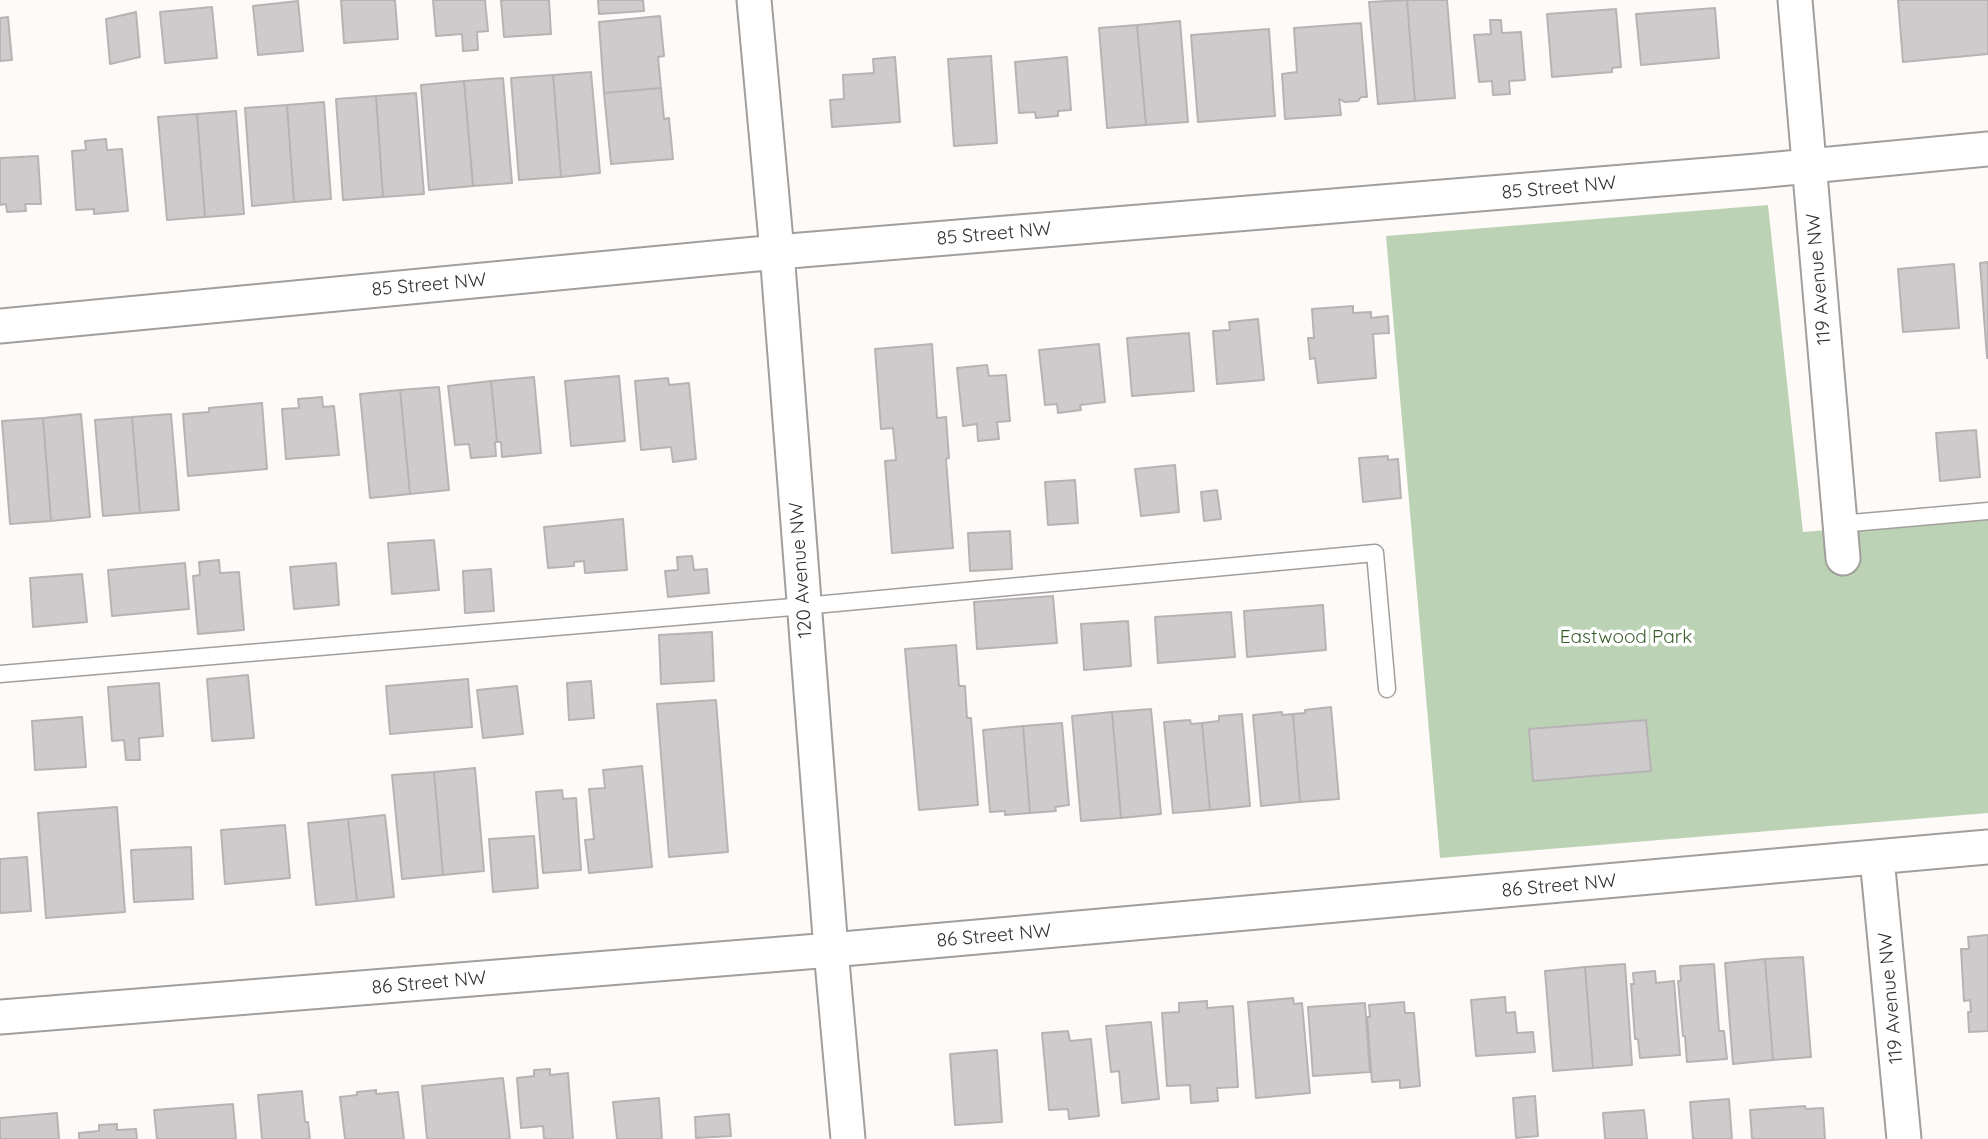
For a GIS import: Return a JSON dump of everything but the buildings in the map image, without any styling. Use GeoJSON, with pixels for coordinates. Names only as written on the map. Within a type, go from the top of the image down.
{"type":"FeatureCollection","features":[{"type":"Feature","properties":{"kind":"street","name":"120 Avenue NW"},"geometry":{"type":"LineString","coordinates":[[754,0],[777,252],[848,1139]]}},
{"type":"Feature","properties":{"kind":"street","name":"119 Avenue NW"},"geometry":{"type":"LineString","coordinates":[[1795,0],[1843,558]]}},
{"type":"Feature","properties":{"kind":"street","name":"85 Street NW"},"geometry":{"type":"LineString","coordinates":[[0,326],[777,252],[1988,149]]}},
{"type":"Feature","properties":{"kind":"street","name":"86 Street NW"},"geometry":{"type":"LineString","coordinates":[[0,1017],[831,950],[1988,847]]}},
{"type":"Feature","properties":{"kind":"street","name":"119 Avenue NW"},"geometry":{"type":"LineString","coordinates":[[1877,858],[1904,1139]]}},
{"type":"Feature","properties":{"kind":"lane"},"geometry":{"type":"LineString","coordinates":[[1840,524],[1988,511]]}},
{"type":"Feature","properties":{"kind":"lane"},"geometry":{"type":"LineString","coordinates":[[0,674],[804,606],[1375,553],[1387,689]]}},
{"type":"Feature","properties":{"kind":"green space","name":"Eastwood Park"},"geometry":{"type":"Polygon","coordinates":[[[1768,205],[1803,532],[1988,517],[1988,813],[1440,858],[1386,236],[1768,205]]]}}]}
